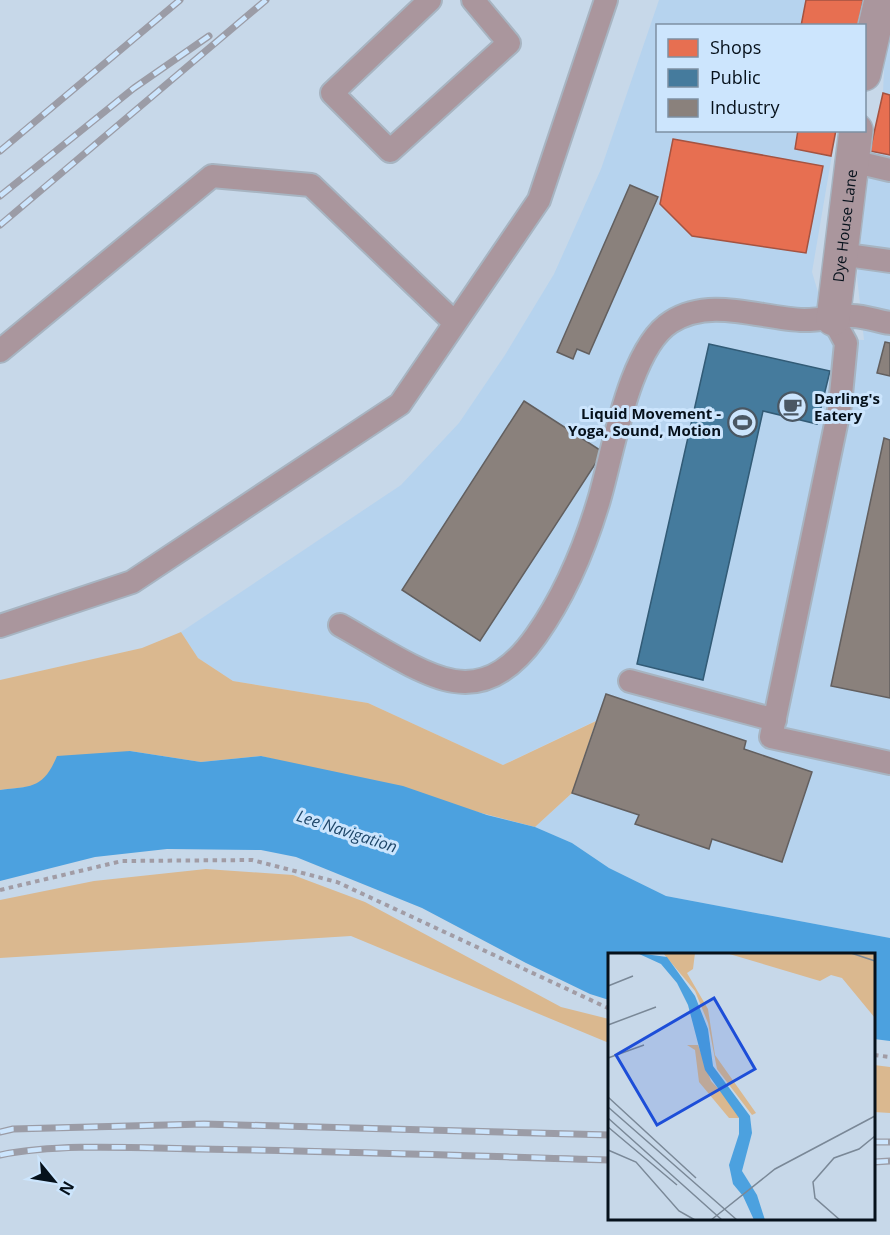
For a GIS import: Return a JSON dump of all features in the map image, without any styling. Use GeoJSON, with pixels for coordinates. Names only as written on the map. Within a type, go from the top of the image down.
{"type":"FeatureCollection","features":[{"type":"Feature","properties":{"kind":"street"},"geometry":{"type":"LineString","coordinates":[[866,65],[881,0]]}},
{"type":"Feature","properties":{"kind":"street","name":"Dye House Lane"},"geometry":{"type":"LineString","coordinates":[[832,319],[854,146]]}},
{"type":"Feature","properties":{"kind":"lane"},"geometry":{"type":"LineString","coordinates":[[430,0],[332,93],[390,151],[509,43],[473,0]]}},
{"type":"Feature","properties":{"kind":"lane"},"geometry":{"type":"LineString","coordinates":[[0,626],[132,582],[400,404],[539,200],[606,0]]}},
{"type":"Feature","properties":{"kind":"lane"},"geometry":{"type":"LineString","coordinates":[[854,146],[890,170]]}},
{"type":"Feature","properties":{"kind":"lane"},"geometry":{"type":"LineString","coordinates":[[0,351],[212,176],[311,185],[455,323]]}},
{"type":"Feature","properties":{"kind":"lane"},"geometry":{"type":"LineString","coordinates":[[840,254],[890,261]]}},
{"type":"Feature","properties":{"kind":"lane"},"geometry":{"type":"LineString","coordinates":[[340,626],[428,672],[455,681],[477,680],[506,671],[521,657],[552,613],[578,559],[599,501],[634,378],[645,349],[670,322],[689,312],[713,310],[803,320],[852,316],[890,323]]}},
{"type":"Feature","properties":{"kind":"lane"},"geometry":{"type":"LineString","coordinates":[[832,319],[846,343],[840,405],[771,737],[890,764]]}},
{"type":"Feature","properties":{"kind":"lane"},"geometry":{"type":"LineString","coordinates":[[630,681],[775,720]]}},
{"type":"Feature","properties":{"kind":"path"},"geometry":{"type":"LineString","coordinates":[[0,890],[122,861],[252,860],[337,882],[608,1009]]}},
{"type":"Feature","properties":{"kind":"path"},"geometry":{"type":"LineString","coordinates":[[875,1055],[890,1057]]}},
{"type":"Feature","properties":{"kind":"shaded area"},"geometry":{"type":"Polygon","coordinates":[[[659,0],[863,0],[858,24],[656,24],[656,132],[836,132],[812,272],[832,339],[864,340],[857,277],[870,151],[883,93],[886,24],[890,10],[890,938],[666,896],[609,868],[572,843],[535,827],[572,793],[595,721],[503,765],[368,703],[233,681],[198,658],[181,632],[401,485],[459,423],[505,355],[554,274],[601,169],[659,0]]]}},
{"type":"Feature","properties":{"kind":"shaded area"},"geometry":{"type":"Polygon","coordinates":[[[181,632],[198,658],[233,681],[368,703],[503,765],[596,721],[572,793],[535,827],[261,756],[201,762],[130,751],[49,774],[36,786],[0,790],[0,680],[142,648],[181,632]]]}},
{"type":"Feature","properties":{"kind":"shaded area"},"geometry":{"type":"Polygon","coordinates":[[[206,869],[293,875],[365,902],[561,1007],[608,1019],[608,1043],[351,936],[0,958],[0,900],[94,881],[206,869]]]}},
{"type":"Feature","properties":{"kind":"shaded area"},"geometry":{"type":"Polygon","coordinates":[[[875,1065],[890,1067],[890,1113],[875,1112],[875,1065]]]}},
{"type":"Feature","properties":{"kind":"water","name":"Lee Navigation"},"geometry":{"type":"Polygon","coordinates":[[[130,751],[201,762],[261,756],[403,786],[487,815],[535,827],[572,843],[609,868],[666,896],[890,938],[890,1041],[875,1039],[875,953],[608,953],[608,1000],[590,994],[526,963],[422,908],[296,857],[261,850],[167,849],[95,857],[0,881],[0,790],[35,784],[47,775],[57,756],[130,751]]]}},
{"type":"Feature","properties":{"kind":"building: Shops"},"geometry":{"type":"Polygon","coordinates":[[[806,0],[863,0],[858,24],[801,24],[806,0]]]}},
{"type":"Feature","properties":{"kind":"building: Shops"},"geometry":{"type":"Polygon","coordinates":[[[883,93],[890,95],[890,155],[870,151],[883,93]]]}},
{"type":"Feature","properties":{"kind":"building: Shops"},"geometry":{"type":"Polygon","coordinates":[[[798,132],[836,132],[831,156],[795,149],[798,132]]]}},
{"type":"Feature","properties":{"kind":"building: Shops"},"geometry":{"type":"Polygon","coordinates":[[[673,139],[823,166],[806,253],[692,236],[660,204],[673,139]]]}},
{"type":"Feature","properties":{"kind":"building: Public"},"geometry":{"type":"Polygon","coordinates":[[[709,344],[830,371],[817,424],[763,411],[703,680],[637,664],[709,344]]]}},
{"type":"Feature","properties":{"kind":"building: Industry"},"geometry":{"type":"Polygon","coordinates":[[[630,185],[658,197],[589,354],[577,349],[573,359],[557,352],[630,185]]]}},
{"type":"Feature","properties":{"kind":"building: Industry"},"geometry":{"type":"Polygon","coordinates":[[[885,342],[890,343],[890,376],[877,373],[885,342]]]}},
{"type":"Feature","properties":{"kind":"building: Industry"},"geometry":{"type":"Polygon","coordinates":[[[524,401],[603,452],[480,641],[402,590],[524,401]]]}},
{"type":"Feature","properties":{"kind":"building: Industry"},"geometry":{"type":"Polygon","coordinates":[[[884,438],[890,440],[890,698],[831,686],[884,438]]]}},
{"type":"Feature","properties":{"kind":"building: Industry"},"geometry":{"type":"Polygon","coordinates":[[[606,694],[746,741],[744,749],[812,772],[782,862],[712,839],[709,849],[635,824],[639,815],[572,793],[606,694]]]}},
{"type":"Feature","properties":{"kind":"railway"},"geometry":{"type":"LineString","coordinates":[[0,151],[180,0]]}},
{"type":"Feature","properties":{"kind":"railway"},"geometry":{"type":"LineString","coordinates":[[0,225],[266,0]]}},
{"type":"Feature","properties":{"kind":"railway"},"geometry":{"type":"LineString","coordinates":[[0,196],[134,88],[209,36]]}},
{"type":"Feature","properties":{"kind":"railway"},"geometry":{"type":"LineString","coordinates":[[0,1132],[13,1129],[204,1124],[608,1135]]}},
{"type":"Feature","properties":{"kind":"railway"},"geometry":{"type":"LineString","coordinates":[[875,1142],[890,1142]]}},
{"type":"Feature","properties":{"kind":"railway"},"geometry":{"type":"LineString","coordinates":[[0,1155],[48,1149],[125,1147],[608,1160]]}},
{"type":"Feature","properties":{"kind":"railway"},"geometry":{"type":"LineString","coordinates":[[875,1162],[890,1161]]}},
{"type":"Feature","properties":{"kind":"place","name":"Darling's Eatery"},"geometry":{"type":"Point","coordinates":[793,407]}},
{"type":"Feature","properties":{"kind":"place","name":"Liquid Movement - Yoga, Sound, Motion"},"geometry":{"type":"Point","coordinates":[742,422]}}]}
